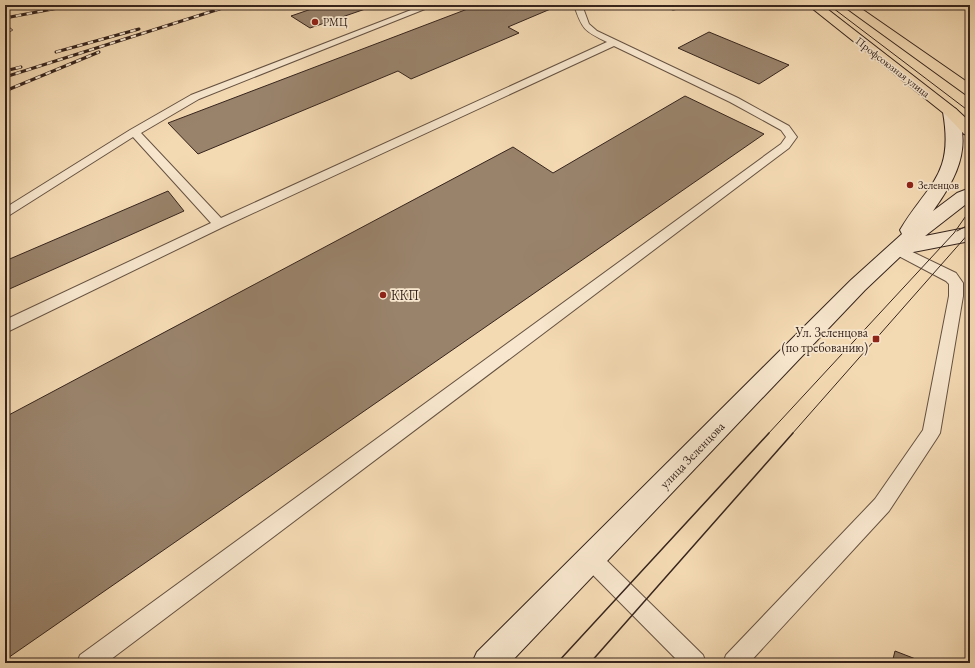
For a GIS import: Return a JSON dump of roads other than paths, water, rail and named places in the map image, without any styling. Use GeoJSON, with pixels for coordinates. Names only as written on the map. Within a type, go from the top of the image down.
{"type":"FeatureCollection","features":[{"type":"Feature","properties":{"kind":"main road","name":"Профсоюзная улица"},"geometry":{"type":"LineString","coordinates":[[814,5],[951,112],[970,131]]}},
{"type":"Feature","properties":{"kind":"main road","name":"Профсоюзная улица"},"geometry":{"type":"LineString","coordinates":[[848,5],[970,91]]}},
{"type":"Feature","properties":{"kind":"main road"},"geometry":{"type":"LineString","coordinates":[[896,249],[946,179],[951,168],[955,140],[955,125],[951,112]]}},
{"type":"Feature","properties":{"kind":"main road","name":"улица Зеленцова"},"geometry":{"type":"LineString","coordinates":[[488,663],[858,285],[896,249],[963,197],[970,194]]}},
{"type":"Feature","properties":{"kind":"main road"},"geometry":{"type":"LineString","coordinates":[[896,249],[970,234]]}},
{"type":"Feature","properties":{"kind":"lane"},"geometry":{"type":"LineString","coordinates":[[5,214],[134,132],[195,97],[431,5]]}},
{"type":"Feature","properties":{"kind":"lane"},"geometry":{"type":"LineString","coordinates":[[88,663],[785,146],[792,137],[785,128],[764,116],[594,33],[585,25],[578,5]]}},
{"type":"Feature","properties":{"kind":"lane"},"geometry":{"type":"LineString","coordinates":[[5,327],[219,224],[615,42]]}},
{"type":"Feature","properties":{"kind":"lane"},"geometry":{"type":"LineString","coordinates":[[134,132],[219,224]]}},
{"type":"Feature","properties":{"kind":"lane"},"geometry":{"type":"LineString","coordinates":[[734,663],[882,505],[932,433],[956,296],[956,283],[951,277],[896,249]]}},
{"type":"Feature","properties":{"kind":"lane"},"geometry":{"type":"LineString","coordinates":[[591,559],[695,663]]}},
{"type":"Feature","properties":{"kind":"tram line"},"geometry":{"type":"LineString","coordinates":[[829,5],[970,112]]}},
{"type":"Feature","properties":{"kind":"tram line"},"geometry":{"type":"LineString","coordinates":[[768,434],[954,233],[970,210]]}},
{"type":"Feature","properties":{"kind":"tram line"},"geometry":{"type":"LineString","coordinates":[[957,231],[970,224]]}},
{"type":"Feature","properties":{"kind":"tram line"},"geometry":{"type":"LineString","coordinates":[[792,434],[970,232]]}},
{"type":"Feature","properties":{"kind":"tram line"},"geometry":{"type":"LineString","coordinates":[[557,663],[769,433]]}},
{"type":"Feature","properties":{"kind":"tram line"},"geometry":{"type":"LineString","coordinates":[[590,663],[793,433]]}},
{"type":"Feature","properties":{"kind":"railway"},"geometry":{"type":"LineString","coordinates":[[5,8],[21,5]]}},
{"type":"Feature","properties":{"kind":"railway"},"geometry":{"type":"LineString","coordinates":[[5,18],[74,5]]}},
{"type":"Feature","properties":{"kind":"railway"},"geometry":{"type":"LineString","coordinates":[[5,77],[232,5]]}},
{"type":"Feature","properties":{"kind":"railway"},"geometry":{"type":"LineString","coordinates":[[56,52],[139,29]]}},
{"type":"Feature","properties":{"kind":"railway"},"geometry":{"type":"LineString","coordinates":[[5,91],[99,52]]}},
{"type":"Feature","properties":{"kind":"railway"},"geometry":{"type":"LineString","coordinates":[[5,71],[21,67]]}},
{"type":"Feature","properties":{"kind":"place","name":"РМЦ"},"geometry":{"type":"Point","coordinates":[315,22]}},
{"type":"Feature","properties":{"kind":"place","name":"Зеленцов"},"geometry":{"type":"Point","coordinates":[910,185]}},
{"type":"Feature","properties":{"kind":"place","name":"ККП"},"geometry":{"type":"Point","coordinates":[383,295]}},
{"type":"Feature","properties":{"kind":"place","name":"Ул. Зеленцова (по требованию)"},"geometry":{"type":"Point","coordinates":[876,339]}}]}
